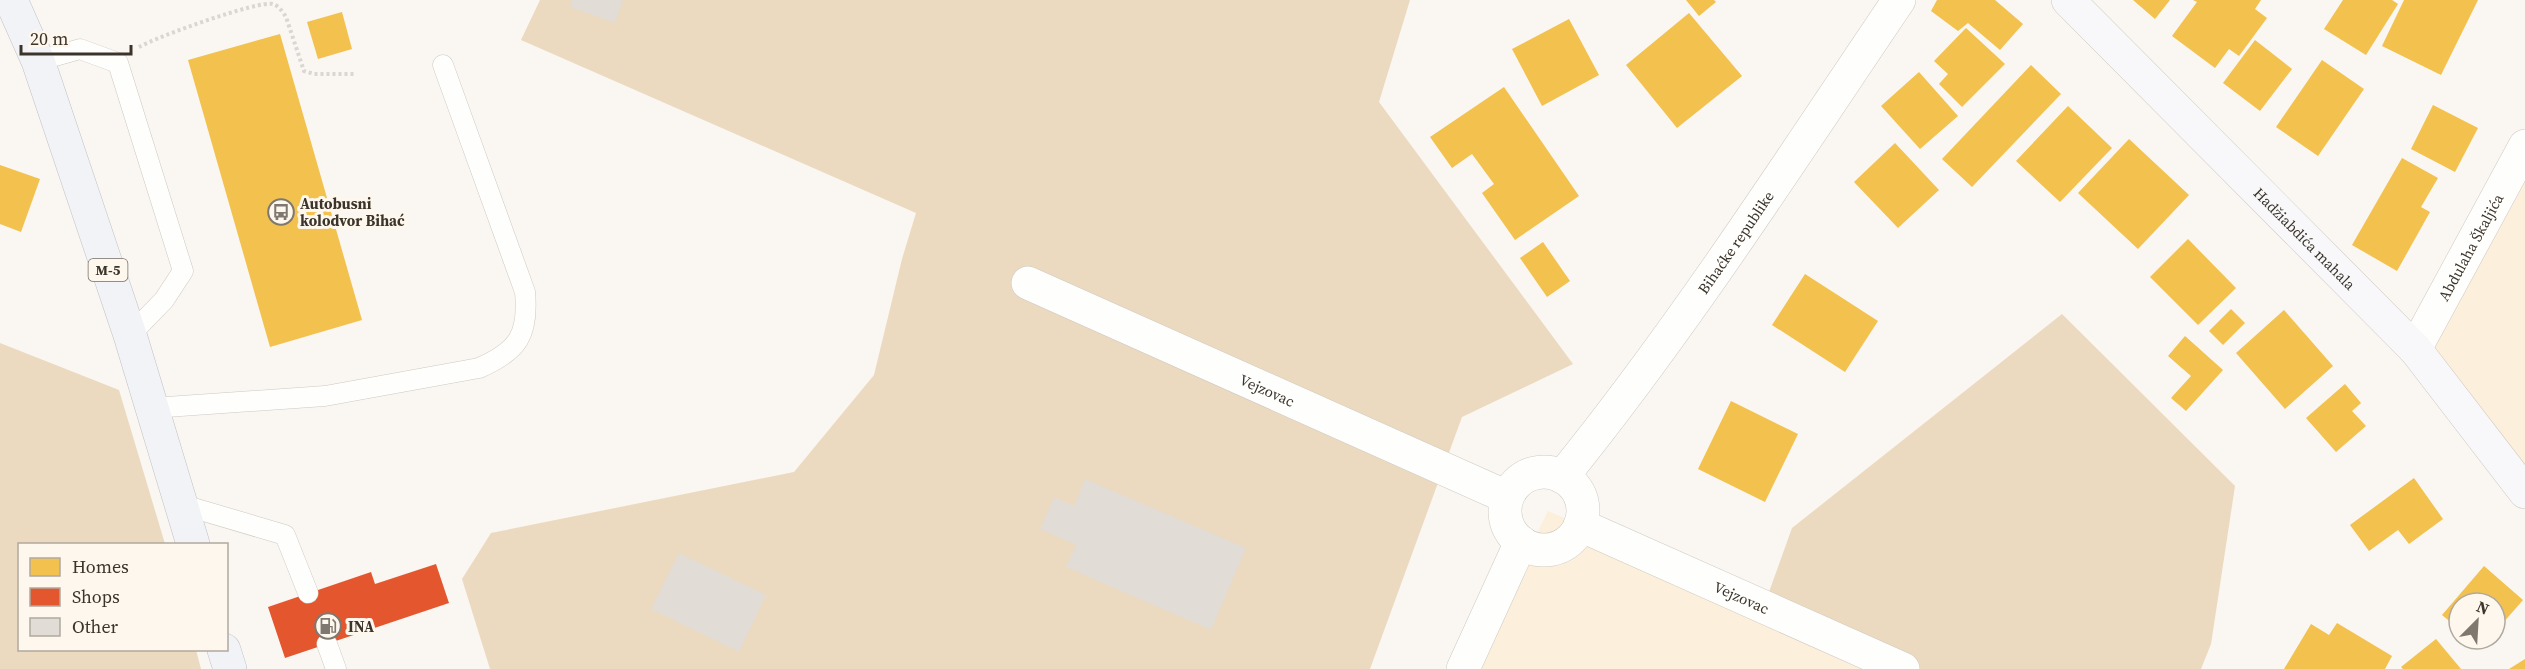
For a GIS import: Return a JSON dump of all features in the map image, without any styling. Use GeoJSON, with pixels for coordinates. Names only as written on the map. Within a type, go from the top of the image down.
{"type":"FeatureCollection","features":[{"type":"Feature","properties":{"kind":"main road","name":"M-5"},"geometry":{"type":"LineString","coordinates":[[11,0],[38,61],[130,334],[193,543]]}},
{"type":"Feature","properties":{"kind":"main road"},"geometry":{"type":"LineString","coordinates":[[225,651],[230,669]]}},
{"type":"Feature","properties":{"kind":"street","name":"Bihaćke republike"},"geometry":{"type":"LineString","coordinates":[[1562,477],[1618,408],[1714,272],[1899,0]]}},
{"type":"Feature","properties":{"kind":"street","name":"Hadžiabdića mahala"},"geometry":{"type":"LineString","coordinates":[[2068,0],[2415,349],[2525,492]]}},
{"type":"Feature","properties":{"kind":"street","name":"Abdulaha Škaljića"},"geometry":{"type":"LineString","coordinates":[[2415,349],[2525,146]]}},
{"type":"Feature","properties":{"kind":"street","name":"Vejzovac"},"geometry":{"type":"LineString","coordinates":[[1028,283],[1507,497]]}},
{"type":"Feature","properties":{"kind":"street"},"geometry":{"type":"LineString","coordinates":[[1537,472],[1550,472],[1562,477],[1572,484],[1582,503],[1580,525],[1565,543],[1554,548],[1532,548],[1512,533],[1505,509],[1507,497],[1514,485],[1524,477],[1537,472]]}},
{"type":"Feature","properties":{"kind":"street","name":"Vejzovac"},"geometry":{"type":"LineString","coordinates":[[1580,525],[1903,669]]}},
{"type":"Feature","properties":{"kind":"street"},"geometry":{"type":"LineString","coordinates":[[1463,669],[1521,542]]}},
{"type":"Feature","properties":{"kind":"lane"},"geometry":{"type":"LineString","coordinates":[[38,61],[80,49],[118,63],[183,271],[164,300],[130,334]]}},
{"type":"Feature","properties":{"kind":"lane"},"geometry":{"type":"LineString","coordinates":[[152,408],[325,396],[479,368],[502,358],[519,340],[527,317],[525,292],[442,65]]}},
{"type":"Feature","properties":{"kind":"lane"},"geometry":{"type":"LineString","coordinates":[[180,504],[285,535],[308,593]]}},
{"type":"Feature","properties":{"kind":"lane"},"geometry":{"type":"LineString","coordinates":[[327,644],[336,669]]}},
{"type":"Feature","properties":{"kind":"path"},"geometry":{"type":"LineString","coordinates":[[118,63],[141,45],[220,16],[265,3],[273,4],[286,17],[304,71],[314,74],[356,74]]}},
{"type":"Feature","properties":{"kind":"shaded area"},"geometry":{"type":"Polygon","coordinates":[[[540,0],[1410,0],[1379,102],[1573,364],[1462,417],[1370,669],[490,669],[462,579],[491,533],[794,472],[874,375],[902,259],[916,213],[521,40],[540,0]]]}},
{"type":"Feature","properties":{"kind":"shaded area"},"geometry":{"type":"Polygon","coordinates":[[[2525,146],[2525,492],[2415,349],[2525,146]]]}},
{"type":"Feature","properties":{"kind":"shaded area"},"geometry":{"type":"Polygon","coordinates":[[[2062,314],[2235,486],[2211,644],[2201,669],[1895,669],[1764,606],[1792,528],[2062,314]]]}},
{"type":"Feature","properties":{"kind":"shaded area"},"geometry":{"type":"Polygon","coordinates":[[[0,343],[119,390],[165,543],[18,543],[18,651],[196,651],[201,669],[0,669],[0,343]]]}},
{"type":"Feature","properties":{"kind":"shaded area"},"geometry":{"type":"Polygon","coordinates":[[[1548,511],[1764,606],[1903,669],[1470,669],[1548,511]]]}},
{"type":"Feature","properties":{"kind":"building: Homes"},"geometry":{"type":"Polygon","coordinates":[[[1686,0],[1714,0],[1716,2],[1699,16],[1686,0]]]}},
{"type":"Feature","properties":{"kind":"building: Homes"},"geometry":{"type":"Polygon","coordinates":[[[1937,0],[1995,0],[2023,24],[2000,50],[1968,23],[1958,31],[1931,11],[1937,0]]]}},
{"type":"Feature","properties":{"kind":"building: Homes"},"geometry":{"type":"Polygon","coordinates":[[[2133,0],[2170,0],[2155,19],[2133,0]]]}},
{"type":"Feature","properties":{"kind":"building: Homes"},"geometry":{"type":"Polygon","coordinates":[[[2193,0],[2261,0],[2255,9],[2267,18],[2239,56],[2229,49],[2215,68],[2172,36],[2197,2],[2193,0]]]}},
{"type":"Feature","properties":{"kind":"building: Homes"},"geometry":{"type":"Polygon","coordinates":[[[2343,0],[2392,0],[2398,4],[2366,55],[2324,29],[2343,0]]]}},
{"type":"Feature","properties":{"kind":"building: Homes"},"geometry":{"type":"Polygon","coordinates":[[[2404,0],[2478,0],[2441,75],[2382,46],[2404,0]]]}},
{"type":"Feature","properties":{"kind":"building: Homes"},"geometry":{"type":"Polygon","coordinates":[[[342,12],[352,49],[318,59],[307,22],[342,12]]]}},
{"type":"Feature","properties":{"kind":"building: Homes"},"geometry":{"type":"Polygon","coordinates":[[[1689,13],[1742,76],[1677,128],[1626,65],[1689,13]]]}},
{"type":"Feature","properties":{"kind":"building: Homes"},"geometry":{"type":"Polygon","coordinates":[[[1569,19],[1599,75],[1542,106],[1512,49],[1569,19]]]}},
{"type":"Feature","properties":{"kind":"building: Homes"},"geometry":{"type":"Polygon","coordinates":[[[1966,28],[2005,64],[1962,107],[1939,84],[1948,74],[1934,61],[1966,28]]]}},
{"type":"Feature","properties":{"kind":"building: Homes","name":"Autobusni kolodvor Bihać"},"geometry":{"type":"Polygon","coordinates":[[[280,34],[362,320],[270,347],[188,60],[280,34]]]}},
{"type":"Feature","properties":{"kind":"building: Homes"},"geometry":{"type":"Polygon","coordinates":[[[2255,40],[2292,69],[2260,111],[2223,83],[2255,40]]]}},
{"type":"Feature","properties":{"kind":"building: Homes"},"geometry":{"type":"Polygon","coordinates":[[[2322,60],[2364,89],[2318,156],[2276,127],[2322,60]]]}},
{"type":"Feature","properties":{"kind":"building: Homes"},"geometry":{"type":"Polygon","coordinates":[[[2031,65],[2061,94],[1972,187],[1942,159],[2031,65]]]}},
{"type":"Feature","properties":{"kind":"building: Homes"},"geometry":{"type":"Polygon","coordinates":[[[1919,72],[1958,116],[1920,149],[1881,106],[1919,72]]]}},
{"type":"Feature","properties":{"kind":"building: Homes"},"geometry":{"type":"Polygon","coordinates":[[[1504,87],[1579,196],[1515,240],[1482,193],[1494,184],[1472,154],[1452,168],[1430,137],[1504,87]]]}},
{"type":"Feature","properties":{"kind":"building: Homes"},"geometry":{"type":"Polygon","coordinates":[[[2433,105],[2478,128],[2455,172],[2411,149],[2433,105]]]}},
{"type":"Feature","properties":{"kind":"building: Homes"},"geometry":{"type":"Polygon","coordinates":[[[2068,106],[2112,148],[2060,202],[2016,161],[2068,106]]]}},
{"type":"Feature","properties":{"kind":"building: Homes"},"geometry":{"type":"Polygon","coordinates":[[[2129,139],[2189,195],[2138,249],[2078,193],[2129,139]]]}},
{"type":"Feature","properties":{"kind":"building: Homes"},"geometry":{"type":"Polygon","coordinates":[[[1895,143],[1939,190],[1898,228],[1854,182],[1895,143]]]}},
{"type":"Feature","properties":{"kind":"building: Homes"},"geometry":{"type":"Polygon","coordinates":[[[2402,158],[2438,178],[2421,207],[2430,212],[2397,271],[2352,245],[2402,158]]]}},
{"type":"Feature","properties":{"kind":"building: Homes"},"geometry":{"type":"Polygon","coordinates":[[[0,165],[40,179],[21,232],[0,224],[0,165]]]}},
{"type":"Feature","properties":{"kind":"building: Homes"},"geometry":{"type":"Polygon","coordinates":[[[2188,239],[2236,288],[2198,325],[2150,277],[2188,239]]]}},
{"type":"Feature","properties":{"kind":"building: Homes"},"geometry":{"type":"Polygon","coordinates":[[[1543,242],[1570,281],[1547,297],[1520,258],[1543,242]]]}},
{"type":"Feature","properties":{"kind":"building: Homes"},"geometry":{"type":"Polygon","coordinates":[[[1805,274],[1878,321],[1845,372],[1772,325],[1805,274]]]}},
{"type":"Feature","properties":{"kind":"building: Homes"},"geometry":{"type":"Polygon","coordinates":[[[2231,309],[2245,323],[2223,345],[2209,331],[2231,309]]]}},
{"type":"Feature","properties":{"kind":"building: Homes"},"geometry":{"type":"Polygon","coordinates":[[[2284,310],[2333,366],[2285,409],[2236,353],[2284,310]]]}},
{"type":"Feature","properties":{"kind":"building: Homes"},"geometry":{"type":"Polygon","coordinates":[[[2185,336],[2223,370],[2186,411],[2171,398],[2191,376],[2168,356],[2185,336]]]}},
{"type":"Feature","properties":{"kind":"building: Homes"},"geometry":{"type":"Polygon","coordinates":[[[2345,384],[2361,403],[2352,411],[2366,426],[2336,452],[2306,418],[2345,384]]]}},
{"type":"Feature","properties":{"kind":"building: Homes"},"geometry":{"type":"Polygon","coordinates":[[[1731,401],[1798,434],[1765,502],[1698,469],[1731,401]]]}},
{"type":"Feature","properties":{"kind":"building: Homes"},"geometry":{"type":"Polygon","coordinates":[[[2414,478],[2443,519],[2409,544],[2398,530],[2369,551],[2350,525],[2414,478]]]}},
{"type":"Feature","properties":{"kind":"building: Homes"},"geometry":{"type":"Polygon","coordinates":[[[2484,566],[2523,600],[2507,618],[2507,591],[2463,591],[2484,566]]]}},
{"type":"Feature","properties":{"kind":"building: Homes"},"geometry":{"type":"Polygon","coordinates":[[[2447,609],[2447,619],[2442,615],[2447,609]]]}},
{"type":"Feature","properties":{"kind":"building: Homes"},"geometry":{"type":"Polygon","coordinates":[[[2337,623],[2392,656],[2385,669],[2284,669],[2311,624],[2329,635],[2337,623]]]}},
{"type":"Feature","properties":{"kind":"building: Homes"},"geometry":{"type":"Polygon","coordinates":[[[2436,639],[2461,669],[2403,669],[2401,667],[2436,639]]]}},
{"type":"Feature","properties":{"kind":"building: Homes"},"geometry":{"type":"Polygon","coordinates":[[[2525,659],[2525,669],[2509,669],[2525,659]]]}},
{"type":"Feature","properties":{"kind":"building: Shops","name":"INA"},"geometry":{"type":"Polygon","coordinates":[[[436,564],[449,603],[285,658],[268,607],[371,572],[375,584],[436,564]]]}},
{"type":"Feature","properties":{"kind":"building: Other"},"geometry":{"type":"Polygon","coordinates":[[[572,0],[623,0],[615,23],[570,7],[572,0]]]}},
{"type":"Feature","properties":{"kind":"building: Other"},"geometry":{"type":"Polygon","coordinates":[[[1085,479],[1246,548],[1211,630],[1066,567],[1076,545],[1040,529],[1054,497],[1074,506],[1085,479]]]}},
{"type":"Feature","properties":{"kind":"building: Other"},"geometry":{"type":"Polygon","coordinates":[[[679,553],[766,595],[739,652],[651,609],[679,553]]]}},
{"type":"Feature","properties":{"kind":"place","name":"Autobusni kolodvor Bihać"},"geometry":{"type":"Point","coordinates":[281,212]}},
{"type":"Feature","properties":{"kind":"place","name":"INA"},"geometry":{"type":"Point","coordinates":[328,626]}}]}
